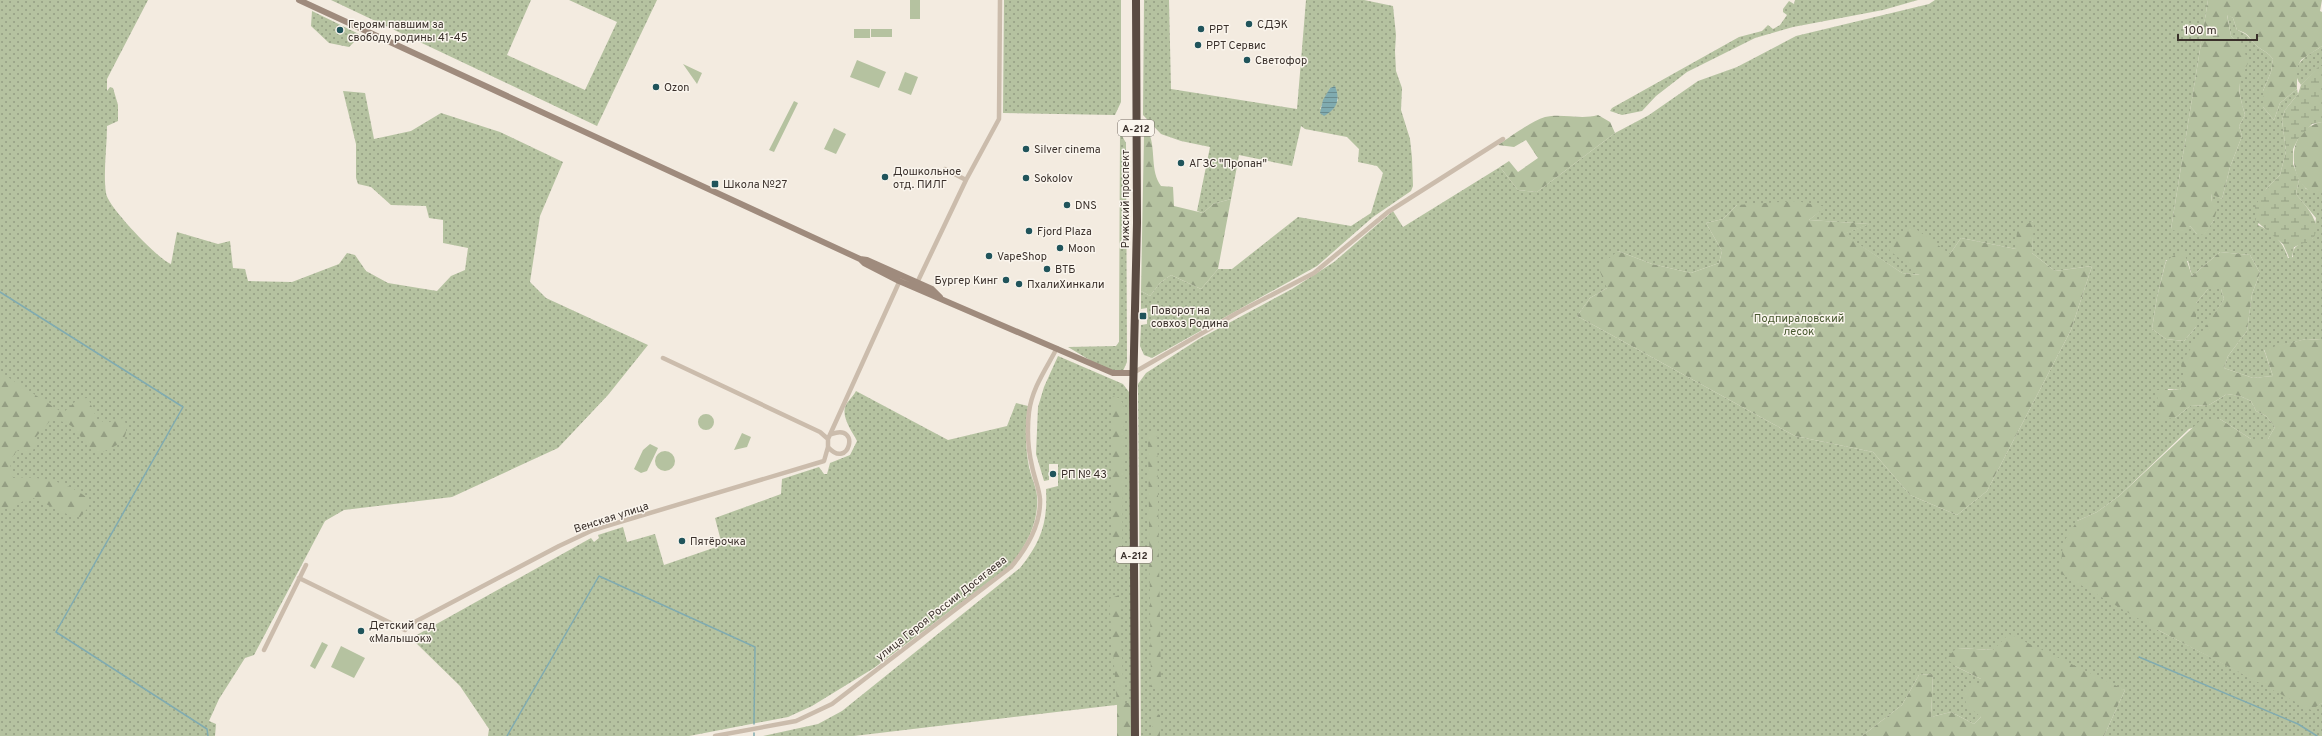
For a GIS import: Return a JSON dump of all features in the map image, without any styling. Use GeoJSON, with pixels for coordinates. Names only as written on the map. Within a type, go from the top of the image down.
{"type":"FeatureCollection","features":[{"type":"Feature","properties":{"kind":"highway","name":"Рижский проспект"},"geometry":{"type":"LineString","coordinates":[[1133,373],[1137,223],[1136,0]]}},
{"type":"Feature","properties":{"kind":"highway","name":"А-212"},"geometry":{"type":"LineString","coordinates":[[1133,373],[1135,736]]}},
{"type":"Feature","properties":{"kind":"street"},"geometry":{"type":"LineString","coordinates":[[299,0],[860,259],[864,263],[1113,373],[1133,373],[1237,313],[1314,273],[1388,212],[1503,139]]}},
{"type":"Feature","properties":{"kind":"street"},"geometry":{"type":"LineString","coordinates":[[917,283],[966,180],[999,119],[1000,0]]}},
{"type":"Feature","properties":{"kind":"street"},"geometry":{"type":"LineString","coordinates":[[945,169],[966,180]]}},
{"type":"Feature","properties":{"kind":"street"},"geometry":{"type":"LineString","coordinates":[[901,279],[932,289],[940,297]]}},
{"type":"Feature","properties":{"kind":"street"},"geometry":{"type":"LineString","coordinates":[[663,358],[820,432],[830,436],[838,432],[845,434],[849,439],[850,446],[846,452],[840,454],[833,452],[828,447],[830,436],[901,279]]}},
{"type":"Feature","properties":{"kind":"street","name":"улица Героя России Досягаева"},"geometry":{"type":"LineString","coordinates":[[716,736],[796,721],[832,704],[1011,567],[1026,548],[1034,532],[1039,510],[1040,498],[1031,464],[1028,430],[1029,412],[1033,392],[1057,348]]}},
{"type":"Feature","properties":{"kind":"street","name":"Венская улица"},"geometry":{"type":"LineString","coordinates":[[299,578],[406,630],[409,625],[474,590],[592,530],[824,462],[828,447]]}},
{"type":"Feature","properties":{"kind":"street"},"geometry":{"type":"LineString","coordinates":[[264,650],[306,565]]}},
{"type":"Feature","properties":{"kind":"green space"},"geometry":{"type":"Polygon","coordinates":[[[0,0],[148,0],[107,79],[107,91],[110,87],[113,88],[118,105],[118,121],[107,126],[105,185],[109,200],[134,232],[156,253],[171,264],[177,232],[218,244],[230,241],[233,268],[245,269],[248,281],[292,282],[339,264],[347,253],[355,255],[366,271],[388,283],[437,291],[451,276],[465,270],[468,248],[443,243],[443,220],[429,218],[426,206],[391,205],[371,187],[358,184],[356,178],[356,144],[343,91],[365,93],[374,139],[411,131],[441,113],[500,132],[563,162],[540,216],[530,282],[546,298],[648,345],[608,395],[558,448],[452,497],[344,510],[325,521],[254,655],[245,658],[219,699],[209,721],[216,724],[215,736],[0,736],[0,0]]]}},
{"type":"Feature","properties":{"kind":"green space"},"geometry":{"type":"Polygon","coordinates":[[[331,0],[531,0],[507,55],[585,90],[617,22],[569,0],[657,0],[597,126],[331,0]]]}},
{"type":"Feature","properties":{"kind":"green space"},"geometry":{"type":"Polygon","coordinates":[[[910,0],[920,0],[920,19],[910,19],[910,0]]]}},
{"type":"Feature","properties":{"kind":"green space"},"geometry":{"type":"Polygon","coordinates":[[[1004,0],[1121,0],[1121,102],[1115,115],[1003,113],[1004,0]]]}},
{"type":"Feature","properties":{"kind":"green space"},"geometry":{"type":"Polygon","coordinates":[[[1144,0],[1169,0],[1171,89],[1297,109],[1306,0],[1364,0],[1393,6],[1396,35],[1396,71],[1402,88],[1401,110],[1410,139],[1413,186],[1411,191],[1373,217],[1317,266],[1152,358],[1144,355],[1140,346],[1141,325],[1147,324],[1147,308],[1141,309],[1141,291],[1150,296],[1160,283],[1171,275],[1201,289],[1218,269],[1232,269],[1298,217],[1351,226],[1371,213],[1383,173],[1377,166],[1358,162],[1359,149],[1347,137],[1305,129],[1301,126],[1292,166],[1239,155],[1231,199],[1213,204],[1203,213],[1197,211],[1210,147],[1181,141],[1161,134],[1143,115],[1144,0]],[[1335,87],[1330,88],[1320,109],[1338,101],[1335,87]]]}},
{"type":"Feature","properties":{"kind":"green space"},"geometry":{"type":"Polygon","coordinates":[[[1795,0],[1918,0],[1883,10],[1793,27],[1755,38],[1687,72],[1656,96],[1642,111],[1622,115],[1610,111],[1612,108],[1739,37],[1762,31],[1768,25],[1773,29],[1780,25],[1787,15],[1783,12],[1783,9],[1789,1],[1794,4],[1795,0]]]}},
{"type":"Feature","properties":{"kind":"green space"},"geometry":{"type":"Polygon","coordinates":[[[1935,0],[2208,0],[2171,229],[2185,229],[2190,226],[2197,234],[2204,234],[2214,220],[2211,193],[2222,199],[2230,167],[2242,136],[2239,126],[2245,115],[2240,96],[2240,79],[2246,67],[2237,43],[2231,36],[2227,14],[2233,18],[2237,30],[2247,35],[2257,46],[2273,59],[2271,72],[2263,91],[2263,107],[2274,120],[2280,103],[2297,89],[2298,94],[2285,110],[2282,120],[2286,151],[2280,175],[2266,189],[2258,225],[2269,231],[2281,242],[2288,258],[2293,257],[2294,250],[2299,244],[2313,238],[2316,218],[2296,194],[2299,179],[2306,189],[2322,191],[2322,340],[2306,339],[2264,350],[2273,376],[2253,378],[2224,368],[2228,356],[2247,331],[2252,294],[2260,273],[2250,255],[2220,252],[2192,276],[2188,261],[2166,260],[2157,297],[2152,329],[2166,339],[2184,341],[2196,327],[2196,303],[2208,289],[2221,289],[2224,299],[2208,324],[2180,390],[2168,389],[2175,418],[2190,406],[2209,405],[2227,394],[2240,396],[2251,401],[2256,411],[2266,416],[2275,427],[2268,439],[2251,439],[2220,419],[2189,429],[2119,496],[2097,512],[2077,521],[2158,630],[2311,709],[2322,703],[2322,736],[2104,736],[2125,690],[1993,650],[1957,648],[1955,666],[1981,679],[1981,685],[1965,685],[1981,717],[1974,724],[1951,712],[1931,717],[1933,674],[1919,675],[1902,705],[1862,736],[1141,736],[1138,384],[1146,373],[1199,339],[1292,289],[1334,262],[1393,211],[1403,227],[1500,167],[1518,190],[1537,192],[1615,133],[1649,115],[1698,81],[1737,67],[1796,36],[1929,4],[1935,0]],[[1737,205],[1723,219],[1706,223],[1722,251],[1719,263],[1691,273],[1652,264],[1618,251],[1607,288],[1590,298],[1577,316],[1795,436],[1873,452],[1910,495],[1957,515],[1987,491],[2071,330],[2092,266],[2055,271],[2032,253],[2033,221],[2016,249],[1961,238],[1950,254],[1921,275],[1902,273],[1843,234],[1869,224],[1809,220],[1825,207],[1737,205]]]}},
{"type":"Feature","properties":{"kind":"green space"},"geometry":{"type":"Polygon","coordinates":[[[2208,0],[2322,0],[2320,11],[2322,12],[2322,46],[2301,60],[2297,68],[2297,89],[2280,103],[2274,120],[2263,107],[2263,91],[2271,72],[2273,59],[2257,46],[2247,35],[2237,30],[2233,18],[2227,15],[2231,36],[2244,50],[2248,63],[2241,78],[2239,89],[2245,115],[2239,126],[2242,136],[2230,167],[2222,199],[2211,194],[2212,202],[2218,206],[2214,220],[2204,235],[2197,234],[2190,226],[2182,234],[2171,229],[2208,0]]]}},
{"type":"Feature","properties":{"kind":"green space"},"geometry":{"type":"Polygon","coordinates":[[[312,11],[361,35],[349,47],[329,43],[311,26],[312,11]]]}},
{"type":"Feature","properties":{"kind":"green space"},"geometry":{"type":"Polygon","coordinates":[[[854,29],[870,29],[870,38],[854,38],[854,29]]]}},
{"type":"Feature","properties":{"kind":"green space"},"geometry":{"type":"Polygon","coordinates":[[[871,29],[892,29],[892,37],[871,37],[871,29]]]}},
{"type":"Feature","properties":{"kind":"green space"},"geometry":{"type":"Polygon","coordinates":[[[2322,46],[2322,66],[2319,67],[2301,85],[2297,78],[2296,72],[2298,66],[2301,61],[2322,46]]]}},
{"type":"Feature","properties":{"kind":"green space"},"geometry":{"type":"Polygon","coordinates":[[[857,60],[886,72],[879,88],[850,77],[857,60]]]}},
{"type":"Feature","properties":{"kind":"green space"},"geometry":{"type":"Polygon","coordinates":[[[683,64],[702,73],[697,84],[683,64]]]}},
{"type":"Feature","properties":{"kind":"green space"},"geometry":{"type":"Polygon","coordinates":[[[2319,66],[2322,66],[2322,122],[2312,124],[2298,139],[2293,149],[2293,164],[2299,179],[2296,194],[2308,208],[2314,220],[2316,231],[2312,239],[2294,247],[2291,262],[2283,244],[2255,220],[2255,206],[2266,189],[2280,175],[2286,151],[2282,120],[2285,110],[2298,94],[2301,85],[2319,66]]]}},
{"type":"Feature","properties":{"kind":"green space"},"geometry":{"type":"Polygon","coordinates":[[[905,72],[918,77],[911,95],[898,90],[905,72]]]}},
{"type":"Feature","properties":{"kind":"green space"},"geometry":{"type":"Polygon","coordinates":[[[794,101],[798,103],[774,152],[769,150],[794,101]]]}},
{"type":"Feature","properties":{"kind":"green space"},"geometry":{"type":"Polygon","coordinates":[[[1598,115],[1610,122],[1615,133],[1537,192],[1518,190],[1500,167],[1509,161],[1518,172],[1538,158],[1526,140],[1514,147],[1498,145],[1539,119],[1551,116],[1585,117],[1598,115]]]}},
{"type":"Feature","properties":{"kind":"green space"},"geometry":{"type":"Polygon","coordinates":[[[2322,122],[2322,191],[2312,192],[2304,187],[2298,177],[2294,164],[2294,151],[2298,138],[2307,128],[2322,122]]]}},
{"type":"Feature","properties":{"kind":"green space"},"geometry":{"type":"Polygon","coordinates":[[[834,128],[846,134],[836,154],[824,149],[834,128]]]}},
{"type":"Feature","properties":{"kind":"green space"},"geometry":{"type":"Polygon","coordinates":[[[1120,132],[1126,143],[1127,362],[1123,371],[1117,373],[1093,362],[1068,347],[1116,346],[1119,342],[1120,132]]]}},
{"type":"Feature","properties":{"kind":"green space"},"geometry":{"type":"Polygon","coordinates":[[[1149,133],[1155,174],[1161,186],[1173,187],[1174,206],[1203,213],[1213,204],[1231,199],[1218,269],[1201,289],[1171,275],[1160,283],[1150,296],[1141,291],[1144,134],[1149,133]]]}},
{"type":"Feature","properties":{"kind":"green space","name":"Подпираловский лесок"},"geometry":{"type":"Polygon","coordinates":[[[1796,201],[1826,207],[1809,220],[1870,224],[1844,234],[1902,273],[1920,275],[1889,250],[1909,224],[1950,254],[1961,238],[2016,249],[2017,228],[2034,221],[2032,253],[2055,271],[2092,266],[2071,330],[1987,491],[1957,515],[1910,495],[1873,452],[1795,436],[1577,316],[1590,298],[1607,288],[1598,267],[1618,251],[1652,264],[1691,273],[1719,263],[1722,251],[1706,223],[1723,219],[1737,205],[1796,201]]]}},
{"type":"Feature","properties":{"kind":"green space"},"geometry":{"type":"Polygon","coordinates":[[[2183,249],[2192,276],[2220,252],[2250,255],[2260,273],[2252,294],[2247,331],[2228,356],[2224,368],[2253,378],[2273,376],[2264,349],[2306,339],[2322,340],[2322,703],[2311,710],[2158,630],[2060,573],[2063,543],[2077,521],[2097,512],[2119,496],[2201,420],[2220,419],[2251,439],[2268,439],[2275,427],[2266,416],[2256,411],[2251,401],[2240,396],[2227,394],[2209,405],[2190,406],[2175,418],[2159,420],[2157,390],[2180,390],[2184,376],[2181,363],[2224,299],[2221,289],[2208,289],[2196,303],[2196,327],[2184,341],[2166,339],[2152,329],[2157,297],[2166,261],[2183,249]]]}},
{"type":"Feature","properties":{"kind":"green space"},"geometry":{"type":"Polygon","coordinates":[[[1058,356],[1123,384],[1129,392],[1133,703],[854,736],[763,736],[818,724],[842,711],[1020,568],[1033,549],[1042,531],[1046,512],[1046,489],[1058,486],[1058,464],[1049,464],[1049,480],[1044,481],[1036,454],[1038,407],[1044,387],[1058,356]],[[1111,396],[1111,560],[1122,559],[1121,406],[1111,396]]]}},
{"type":"Feature","properties":{"kind":"green space"},"geometry":{"type":"Polygon","coordinates":[[[0,372],[63,413],[78,399],[88,398],[97,419],[106,423],[124,418],[126,432],[124,438],[117,445],[98,454],[86,444],[73,427],[60,421],[50,421],[36,437],[37,447],[28,453],[18,450],[11,460],[10,466],[13,478],[34,478],[53,481],[71,488],[89,499],[87,509],[80,517],[69,515],[31,497],[12,507],[0,507],[0,372]]]}},
{"type":"Feature","properties":{"kind":"green space"},"geometry":{"type":"Polygon","coordinates":[[[856,391],[948,440],[1007,426],[1016,403],[1028,406],[1026,421],[1026,444],[1029,467],[1037,496],[1036,516],[1034,525],[1026,542],[1010,566],[874,668],[812,706],[788,717],[689,736],[488,736],[489,729],[460,686],[414,641],[415,636],[591,538],[594,542],[599,538],[598,535],[623,527],[627,542],[655,534],[664,565],[722,545],[715,518],[781,494],[782,479],[819,467],[824,474],[827,474],[830,463],[850,455],[857,441],[847,423],[844,413],[847,403],[856,391]]]}},
{"type":"Feature","properties":{"kind":"green space"},"geometry":{"type":"Polygon","coordinates":[[[1111,396],[1119,398],[1124,405],[1122,559],[1111,561],[1111,396]]]}},
{"type":"Feature","properties":{"kind":"green space"},"geometry":{"type":"Polygon","coordinates":[[[703,414],[709,414],[714,419],[712,428],[709,430],[703,430],[698,425],[698,419],[703,414]]]}},
{"type":"Feature","properties":{"kind":"green space"},"geometry":{"type":"Polygon","coordinates":[[[1148,432],[1157,432],[1161,688],[1151,688],[1148,432]]]}},
{"type":"Feature","properties":{"kind":"green space"},"geometry":{"type":"Polygon","coordinates":[[[742,433],[751,437],[747,447],[734,450],[742,433]]]}},
{"type":"Feature","properties":{"kind":"green space"},"geometry":{"type":"Polygon","coordinates":[[[650,444],[658,448],[647,471],[641,473],[634,469],[643,450],[650,444]]]}},
{"type":"Feature","properties":{"kind":"green space"},"geometry":{"type":"Polygon","coordinates":[[[665,451],[672,454],[675,461],[672,468],[665,471],[658,468],[655,461],[658,454],[665,451]]]}},
{"type":"Feature","properties":{"kind":"green space"},"geometry":{"type":"Polygon","coordinates":[[[1119,595],[1124,703],[1133,703],[1132,736],[1117,736],[1117,704],[1109,599],[1119,595]]]}},
{"type":"Feature","properties":{"kind":"green space"},"geometry":{"type":"Polygon","coordinates":[[[2009,634],[2125,690],[2104,736],[1862,736],[1902,705],[1919,675],[1933,674],[1931,717],[1951,712],[1974,724],[1981,717],[1966,705],[1964,685],[1981,685],[1981,679],[1955,666],[1946,658],[1957,648],[1993,650],[2009,634]]]}},
{"type":"Feature","properties":{"kind":"green space"},"geometry":{"type":"Polygon","coordinates":[[[322,642],[328,645],[315,669],[310,666],[322,642]]]}},
{"type":"Feature","properties":{"kind":"green space"},"geometry":{"type":"Polygon","coordinates":[[[341,646],[365,658],[354,678],[331,667],[341,646]]]}},
{"type":"Feature","properties":{"kind":"green space"},"geometry":{"type":"Polygon","coordinates":[[[1152,712],[1160,715],[1160,736],[1152,736],[1152,712]]]}},
{"type":"Feature","properties":{"kind":"water"},"geometry":{"type":"Polygon","coordinates":[[[1335,86],[1338,96],[1336,104],[1332,110],[1324,116],[1320,113],[1323,100],[1330,88],[1335,86]]]}},
{"type":"Feature","properties":{"kind":"waterway"},"geometry":{"type":"LineString","coordinates":[[0,292],[183,407],[56,632],[207,729],[208,736]]}},
{"type":"Feature","properties":{"kind":"waterway"},"geometry":{"type":"LineString","coordinates":[[507,736],[599,576],[755,647],[754,724]]}},
{"type":"Feature","properties":{"kind":"waterway"},"geometry":{"type":"LineString","coordinates":[[2139,657],[2298,724],[2317,736]]}},
{"type":"Feature","properties":{"kind":"place","name":"СДЭК"},"geometry":{"type":"Point","coordinates":[1249,24]}},
{"type":"Feature","properties":{"kind":"place","name":"РРТ"},"geometry":{"type":"Point","coordinates":[1201,29]}},
{"type":"Feature","properties":{"kind":"place","name":"Героям павшим за свободу родины 41-45"},"geometry":{"type":"Point","coordinates":[340,30]}},
{"type":"Feature","properties":{"kind":"place","name":"РРТ Сервис"},"geometry":{"type":"Point","coordinates":[1198,45]}},
{"type":"Feature","properties":{"kind":"place","name":"Светофор"},"geometry":{"type":"Point","coordinates":[1247,60]}},
{"type":"Feature","properties":{"kind":"place","name":"Ozon"},"geometry":{"type":"Point","coordinates":[656,87]}},
{"type":"Feature","properties":{"kind":"place","name":"Silver cinema"},"geometry":{"type":"Point","coordinates":[1026,149]}},
{"type":"Feature","properties":{"kind":"place","name":"АГЗС \"Пропан\""},"geometry":{"type":"Point","coordinates":[1181,163]}},
{"type":"Feature","properties":{"kind":"place","name":"Дошкольное отд. ПИЛГ"},"geometry":{"type":"Point","coordinates":[885,177]}},
{"type":"Feature","properties":{"kind":"place","name":"Sokolov"},"geometry":{"type":"Point","coordinates":[1026,178]}},
{"type":"Feature","properties":{"kind":"place","name":"Школа №27"},"geometry":{"type":"Point","coordinates":[715,184]}},
{"type":"Feature","properties":{"kind":"place","name":"DNS"},"geometry":{"type":"Point","coordinates":[1067,205]}},
{"type":"Feature","properties":{"kind":"place","name":"Fjord Plaza"},"geometry":{"type":"Point","coordinates":[1029,231]}},
{"type":"Feature","properties":{"kind":"place","name":"Moon"},"geometry":{"type":"Point","coordinates":[1060,248]}},
{"type":"Feature","properties":{"kind":"place","name":"VapeShop"},"geometry":{"type":"Point","coordinates":[989,256]}},
{"type":"Feature","properties":{"kind":"place","name":"ВТБ"},"geometry":{"type":"Point","coordinates":[1047,269]}},
{"type":"Feature","properties":{"kind":"place","name":"Бургер Кинг"},"geometry":{"type":"Point","coordinates":[1006,280]}},
{"type":"Feature","properties":{"kind":"place","name":"ПхалиХинкали"},"geometry":{"type":"Point","coordinates":[1019,284]}},
{"type":"Feature","properties":{"kind":"place","name":"Поворот на совхоз Родина"},"geometry":{"type":"Point","coordinates":[1143,316]}},
{"type":"Feature","properties":{"kind":"place","name":"РП № 43"},"geometry":{"type":"Point","coordinates":[1053,474]}},
{"type":"Feature","properties":{"kind":"place","name":"Пятёрочка"},"geometry":{"type":"Point","coordinates":[682,541]}},
{"type":"Feature","properties":{"kind":"place","name":"Детский сад «Малышок»"},"geometry":{"type":"Point","coordinates":[361,631]}}]}
